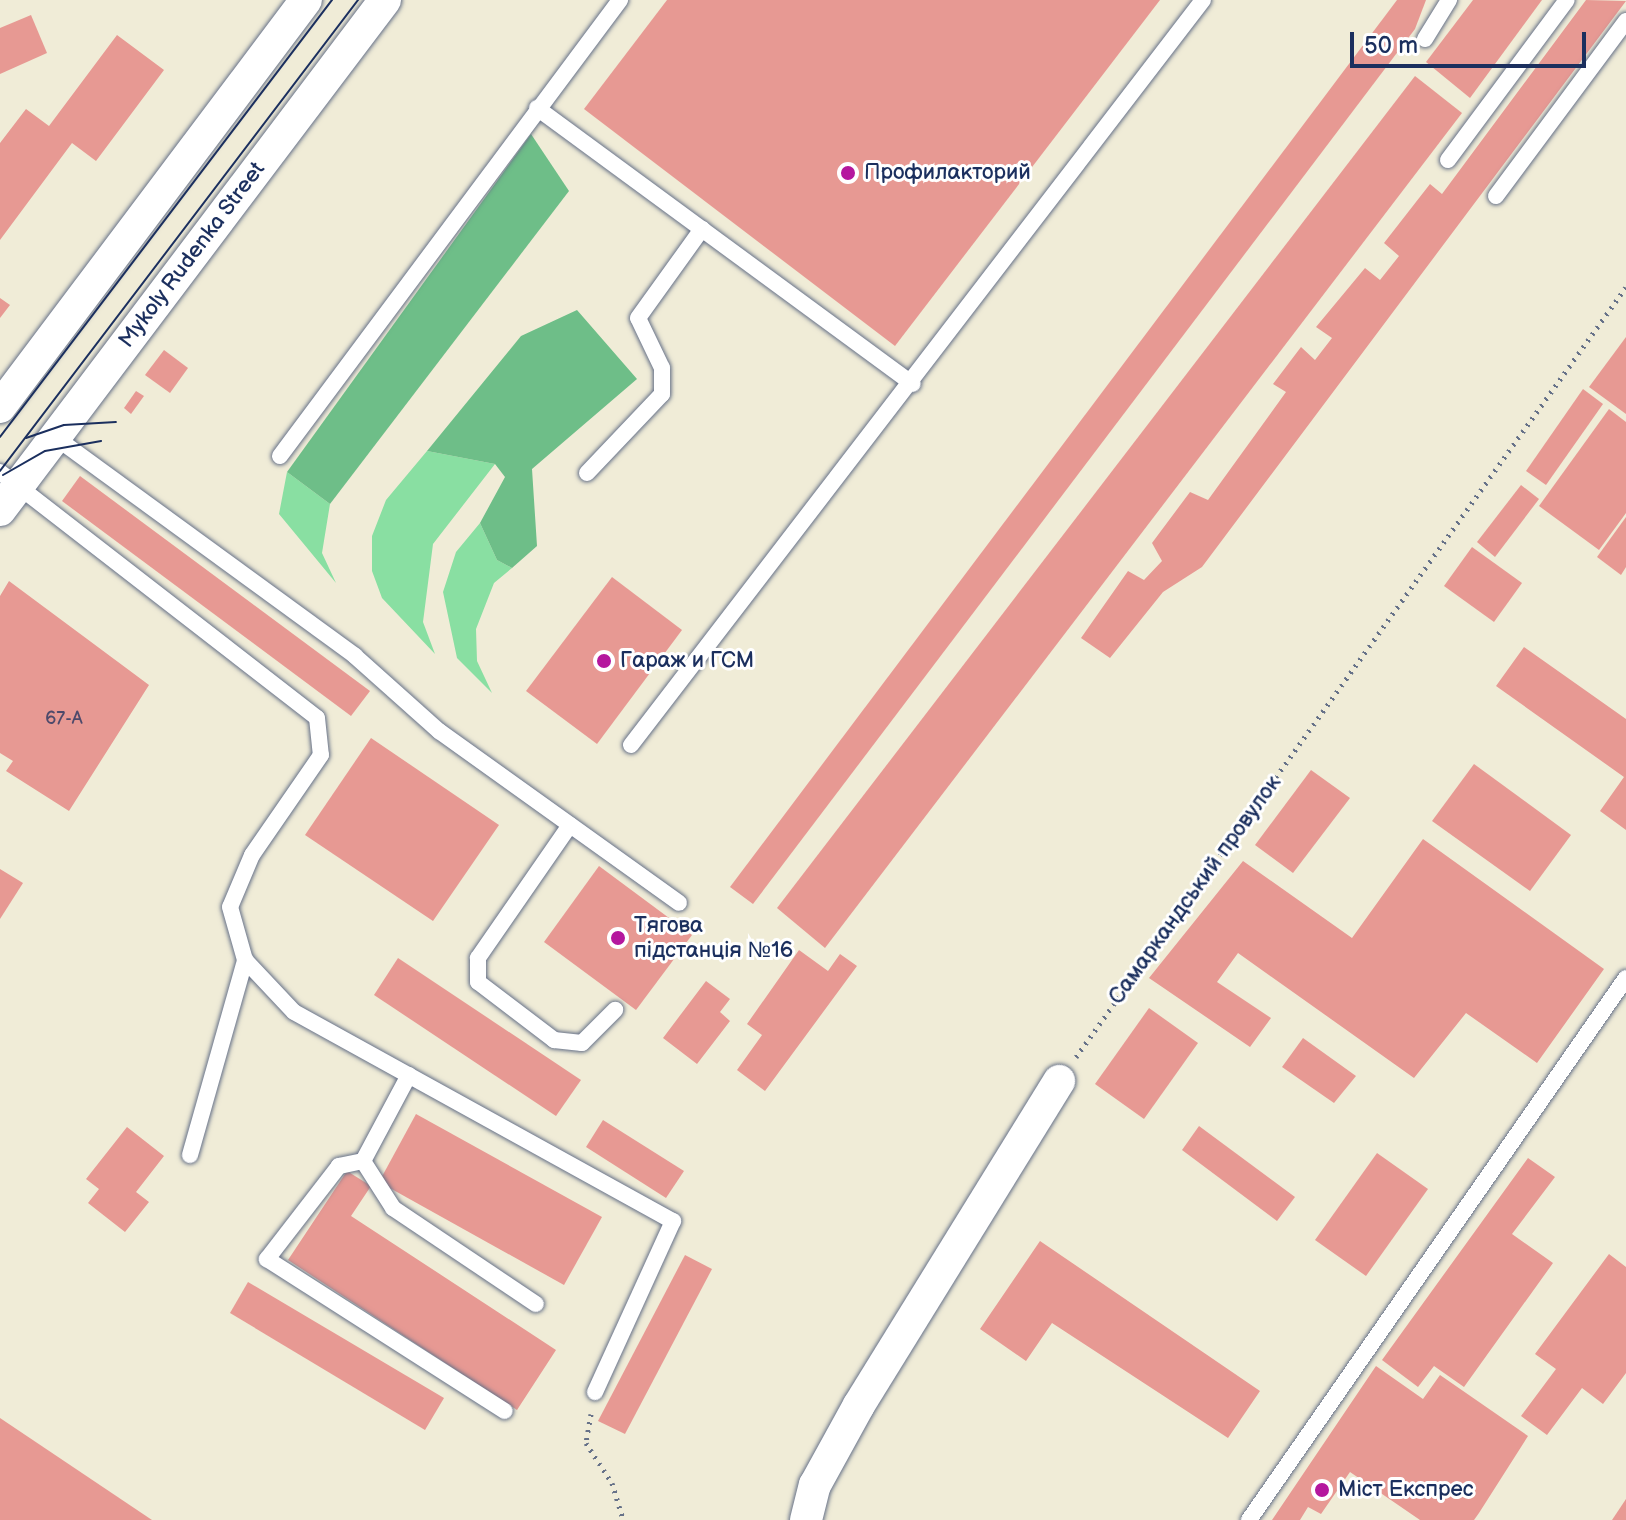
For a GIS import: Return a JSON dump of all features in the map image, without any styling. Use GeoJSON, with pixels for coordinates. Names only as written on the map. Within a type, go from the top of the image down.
{"type":"FeatureCollection","features":[{"type":"Feature","properties":{"kind":"street"},"geometry":{"type":"LineString","coordinates":[[0,407],[306,0]]}},
{"type":"Feature","properties":{"kind":"street","name":"Mykoly Rudenka Street"},"geometry":{"type":"LineString","coordinates":[[6,489],[55,437],[385,0]]}},
{"type":"Feature","properties":{"kind":"street"},"geometry":{"type":"LineString","coordinates":[[806,1520],[815,1485],[859,1405],[1059,1081]]}},
{"type":"Feature","properties":{"kind":"lane"},"geometry":{"type":"LineString","coordinates":[[280,456],[620,0]]}},
{"type":"Feature","properties":{"kind":"lane"},"geometry":{"type":"LineString","coordinates":[[631,745],[913,384],[1203,0]]}},
{"type":"Feature","properties":{"kind":"lane"},"geometry":{"type":"LineString","coordinates":[[1425,39],[1449,0]]}},
{"type":"Feature","properties":{"kind":"lane"},"geometry":{"type":"LineString","coordinates":[[1448,160],[1567,0]]}},
{"type":"Feature","properties":{"kind":"lane"},"geometry":{"type":"LineString","coordinates":[[1496,196],[1626,21]]}},
{"type":"Feature","properties":{"kind":"lane"},"geometry":{"type":"LineString","coordinates":[[537,108],[913,384]]}},
{"type":"Feature","properties":{"kind":"lane"},"geometry":{"type":"LineString","coordinates":[[587,473],[662,394],[662,368],[638,318],[702,229]]}},
{"type":"Feature","properties":{"kind":"lane"},"geometry":{"type":"LineString","coordinates":[[55,437],[355,656],[439,731],[679,903]]}},
{"type":"Feature","properties":{"kind":"lane"},"geometry":{"type":"LineString","coordinates":[[6,489],[317,718],[321,755],[252,855],[230,907],[245,960],[294,1012],[673,1221],[595,1392]]}},
{"type":"Feature","properties":{"kind":"lane"},"geometry":{"type":"LineString","coordinates":[[570,825],[478,958],[478,982],[554,1040],[582,1043],[615,1010]]}},
{"type":"Feature","properties":{"kind":"lane"},"geometry":{"type":"LineString","coordinates":[[190,1155],[245,960]]}},
{"type":"Feature","properties":{"kind":"lane"},"geometry":{"type":"LineString","coordinates":[[1249,1520],[1626,978]]}},
{"type":"Feature","properties":{"kind":"lane"},"geometry":{"type":"LineString","coordinates":[[363,1161],[409,1075]]}},
{"type":"Feature","properties":{"kind":"lane"},"geometry":{"type":"LineString","coordinates":[[363,1161],[393,1208],[536,1304]]}},
{"type":"Feature","properties":{"kind":"lane"},"geometry":{"type":"LineString","coordinates":[[363,1161],[339,1166],[267,1259],[505,1411]]}},
{"type":"Feature","properties":{"kind":"path","name":"Самаркандський провулок"},"geometry":{"type":"LineString","coordinates":[[1059,1081],[1626,287]]}},
{"type":"Feature","properties":{"kind":"path"},"geometry":{"type":"LineString","coordinates":[[595,1392],[586,1443],[612,1483],[623,1520]]}},
{"type":"Feature","properties":{"kind":"green space"},"geometry":{"type":"Polygon","coordinates":[[[531,134],[569,191],[330,504],[287,472],[531,134]]]}},
{"type":"Feature","properties":{"kind":"green space"},"geometry":{"type":"Polygon","coordinates":[[[577,310],[637,379],[532,469],[537,546],[512,568],[497,560],[480,523],[505,477],[495,464],[427,451],[521,336],[577,310]]]}},
{"type":"Feature","properties":{"kind":"green space"},"geometry":{"type":"Polygon","coordinates":[[[427,451],[495,464],[433,544],[423,622],[435,654],[382,598],[372,571],[372,536],[386,500],[427,451]]]}},
{"type":"Feature","properties":{"kind":"green space"},"geometry":{"type":"Polygon","coordinates":[[[287,472],[330,504],[322,553],[336,583],[279,514],[287,472]]]}},
{"type":"Feature","properties":{"kind":"green space"},"geometry":{"type":"Polygon","coordinates":[[[480,523],[497,560],[512,568],[494,583],[476,629],[477,661],[492,693],[457,658],[443,592],[456,552],[480,523]]]}},
{"type":"Feature","properties":{"kind":"building","name":"Профилакторий"},"geometry":{"type":"Polygon","coordinates":[[[667,0],[1160,0],[895,346],[584,109],[667,0]]]}},
{"type":"Feature","properties":{"kind":"building"},"geometry":{"type":"Polygon","coordinates":[[[1397,0],[1426,0],[1415,29],[753,904],[730,887],[1397,0]]]}},
{"type":"Feature","properties":{"kind":"building"},"geometry":{"type":"Polygon","coordinates":[[[1473,0],[1542,0],[1470,98],[1426,62],[1473,0]]]}},
{"type":"Feature","properties":{"kind":"building"},"geometry":{"type":"Polygon","coordinates":[[[1586,0],[1626,1],[1202,567],[1163,592],[1110,658],[1081,638],[1128,571],[1144,580],[1162,561],[1152,543],[1190,492],[1208,500],[1286,392],[1273,384],[1301,347],[1315,360],[1332,338],[1316,327],[1365,268],[1380,280],[1399,256],[1384,243],[1430,184],[1442,194],[1586,0]]]}},
{"type":"Feature","properties":{"kind":"building"},"geometry":{"type":"Polygon","coordinates":[[[31,15],[47,53],[0,74],[0,28],[31,15]]]}},
{"type":"Feature","properties":{"kind":"building"},"geometry":{"type":"Polygon","coordinates":[[[117,35],[164,70],[96,161],[72,143],[0,240],[0,143],[26,109],[49,126],[117,35]]]}},
{"type":"Feature","properties":{"kind":"building"},"geometry":{"type":"Polygon","coordinates":[[[1415,76],[1462,113],[825,948],[777,908],[1415,76]]]}},
{"type":"Feature","properties":{"kind":"building"},"geometry":{"type":"Polygon","coordinates":[[[0,298],[10,305],[0,318],[0,298]]]}},
{"type":"Feature","properties":{"kind":"building"},"geometry":{"type":"Polygon","coordinates":[[[1626,337],[1626,414],[1589,387],[1626,337]]]}},
{"type":"Feature","properties":{"kind":"building"},"geometry":{"type":"Polygon","coordinates":[[[164,350],[188,368],[170,393],[145,375],[164,350]]]}},
{"type":"Feature","properties":{"kind":"building"},"geometry":{"type":"Polygon","coordinates":[[[1583,389],[1603,404],[1546,485],[1526,471],[1583,389]]]}},
{"type":"Feature","properties":{"kind":"building"},"geometry":{"type":"Polygon","coordinates":[[[136,391],[144,396],[131,414],[124,408],[136,391]]]}},
{"type":"Feature","properties":{"kind":"building"},"geometry":{"type":"Polygon","coordinates":[[[1609,409],[1626,422],[1626,513],[1599,550],[1539,506],[1609,409]]]}},
{"type":"Feature","properties":{"kind":"building"},"geometry":{"type":"Polygon","coordinates":[[[80,476],[370,691],[351,716],[62,501],[80,476]]]}},
{"type":"Feature","properties":{"kind":"building"},"geometry":{"type":"Polygon","coordinates":[[[1521,485],[1539,499],[1495,557],[1477,542],[1521,485]]]}},
{"type":"Feature","properties":{"kind":"building"},"geometry":{"type":"Polygon","coordinates":[[[1626,517],[1626,567],[1621,575],[1597,557],[1626,517]]]}},
{"type":"Feature","properties":{"kind":"building"},"geometry":{"type":"Polygon","coordinates":[[[1472,547],[1522,583],[1494,622],[1444,586],[1472,547]]]}},
{"type":"Feature","properties":{"kind":"building","name":"Гараж и ГСМ"},"geometry":{"type":"Polygon","coordinates":[[[612,577],[682,630],[597,744],[526,691],[612,577]]]}},
{"type":"Feature","properties":{"kind":"building"},"geometry":{"type":"Polygon","coordinates":[[[9,581],[149,685],[69,811],[6,771],[13,761],[0,753],[0,596],[9,581]]]}},
{"type":"Feature","properties":{"kind":"building"},"geometry":{"type":"Polygon","coordinates":[[[1524,647],[1626,719],[1626,830],[1600,811],[1624,777],[1496,686],[1524,647]]]}},
{"type":"Feature","properties":{"kind":"building"},"geometry":{"type":"Polygon","coordinates":[[[371,738],[499,825],[433,921],[305,835],[371,738]]]}},
{"type":"Feature","properties":{"kind":"building"},"geometry":{"type":"Polygon","coordinates":[[[1474,764],[1571,835],[1530,891],[1432,821],[1474,764]]]}},
{"type":"Feature","properties":{"kind":"building"},"geometry":{"type":"Polygon","coordinates":[[[1311,770],[1350,798],[1293,873],[1255,845],[1311,770]]]}},
{"type":"Feature","properties":{"kind":"building"},"geometry":{"type":"Polygon","coordinates":[[[1423,839],[1604,969],[1537,1063],[1466,1013],[1414,1078],[1238,953],[1217,982],[1271,1018],[1250,1047],[1149,978],[1243,861],[1352,938],[1423,839]]]}},
{"type":"Feature","properties":{"kind":"building","name":"Тягова пiдстанцiя №16"},"geometry":{"type":"Polygon","coordinates":[[[599,866],[692,935],[636,1010],[544,942],[599,866]]]}},
{"type":"Feature","properties":{"kind":"building"},"geometry":{"type":"Polygon","coordinates":[[[0,869],[23,883],[0,919],[0,869]]]}},
{"type":"Feature","properties":{"kind":"building"},"geometry":{"type":"Polygon","coordinates":[[[799,950],[828,971],[840,954],[857,966],[765,1091],[737,1070],[762,1035],[747,1024],[799,950]]]}},
{"type":"Feature","properties":{"kind":"building"},"geometry":{"type":"Polygon","coordinates":[[[398,958],[581,1080],[556,1116],[374,995],[398,958]]]}},
{"type":"Feature","properties":{"kind":"building"},"geometry":{"type":"Polygon","coordinates":[[[706,981],[730,999],[720,1012],[730,1021],[697,1064],[663,1038],[706,981]]]}},
{"type":"Feature","properties":{"kind":"building"},"geometry":{"type":"Polygon","coordinates":[[[1149,1008],[1198,1043],[1144,1119],[1095,1084],[1149,1008]]]}},
{"type":"Feature","properties":{"kind":"building"},"geometry":{"type":"Polygon","coordinates":[[[1303,1038],[1356,1076],[1334,1103],[1282,1067],[1303,1038]]]}},
{"type":"Feature","properties":{"kind":"building"},"geometry":{"type":"Polygon","coordinates":[[[416,1114],[602,1217],[564,1285],[379,1182],[416,1114]]]}},
{"type":"Feature","properties":{"kind":"building"},"geometry":{"type":"Polygon","coordinates":[[[603,1120],[684,1171],[666,1198],[586,1147],[603,1120]]]}},
{"type":"Feature","properties":{"kind":"building"},"geometry":{"type":"Polygon","coordinates":[[[1199,1126],[1295,1197],[1277,1221],[1182,1150],[1199,1126]]]}},
{"type":"Feature","properties":{"kind":"building"},"geometry":{"type":"Polygon","coordinates":[[[127,1127],[164,1156],[136,1192],[149,1202],[125,1232],[88,1203],[99,1189],[86,1179],[127,1127]]]}},
{"type":"Feature","properties":{"kind":"building"},"geometry":{"type":"Polygon","coordinates":[[[1377,1153],[1428,1189],[1366,1276],[1315,1240],[1377,1153]]]}},
{"type":"Feature","properties":{"kind":"building"},"geometry":{"type":"Polygon","coordinates":[[[1528,1158],[1555,1177],[1512,1234],[1553,1263],[1464,1387],[1434,1366],[1418,1387],[1382,1360],[1528,1158]]]}},
{"type":"Feature","properties":{"kind":"building"},"geometry":{"type":"Polygon","coordinates":[[[347,1171],[371,1186],[351,1216],[556,1350],[517,1410],[288,1260],[347,1171]]]}},
{"type":"Feature","properties":{"kind":"building"},"geometry":{"type":"Polygon","coordinates":[[[1040,1241],[1260,1391],[1228,1438],[1052,1323],[1026,1361],[980,1329],[1040,1241]]]}},
{"type":"Feature","properties":{"kind":"building"},"geometry":{"type":"Polygon","coordinates":[[[1609,1254],[1626,1267],[1626,1373],[1603,1404],[1582,1388],[1547,1435],[1521,1416],[1556,1369],[1535,1354],[1609,1254]]]}},
{"type":"Feature","properties":{"kind":"building"},"geometry":{"type":"Polygon","coordinates":[[[685,1255],[712,1269],[625,1434],[598,1421],[685,1255]]]}},
{"type":"Feature","properties":{"kind":"building"},"geometry":{"type":"Polygon","coordinates":[[[248,1282],[444,1398],[425,1430],[230,1313],[248,1282]]]}},
{"type":"Feature","properties":{"kind":"building"},"geometry":{"type":"Polygon","coordinates":[[[1376,1366],[1423,1399],[1440,1375],[1528,1436],[1479,1513],[1474,1520],[1420,1520],[1350,1472],[1321,1514],[1308,1507],[1300,1520],[1272,1520],[1376,1366]]]}},
{"type":"Feature","properties":{"kind":"building"},"geometry":{"type":"Polygon","coordinates":[[[0,1418],[152,1520],[0,1520],[0,1418]]]}},
{"type":"Feature","properties":{"kind":"building"},"geometry":{"type":"Polygon","coordinates":[[[1626,1499],[1626,1520],[1612,1520],[1626,1499]]]}},
{"type":"Feature","properties":{"kind":"tram line"},"geometry":{"type":"LineString","coordinates":[[0,437],[332,0]]}},
{"type":"Feature","properties":{"kind":"tram line"},"geometry":{"type":"LineString","coordinates":[[0,471],[358,0]]}},
{"type":"Feature","properties":{"kind":"tram line"},"geometry":{"type":"LineString","coordinates":[[26,438],[64,425],[116,422]]}},
{"type":"Feature","properties":{"kind":"tram line"},"geometry":{"type":"LineString","coordinates":[[3,475],[45,451],[101,441]]}},
{"type":"Feature","properties":{"kind":"place","name":"Профилакторий"},"geometry":{"type":"Point","coordinates":[848,173]}},
{"type":"Feature","properties":{"kind":"place","name":"Гараж и ГСМ"},"geometry":{"type":"Point","coordinates":[604,661]}},
{"type":"Feature","properties":{"kind":"place","name":"Тягова пiдстанцiя №16"},"geometry":{"type":"Point","coordinates":[618,938]}},
{"type":"Feature","properties":{"kind":"place","name":"Міст Експрес"},"geometry":{"type":"Point","coordinates":[1322,1490]}}]}
